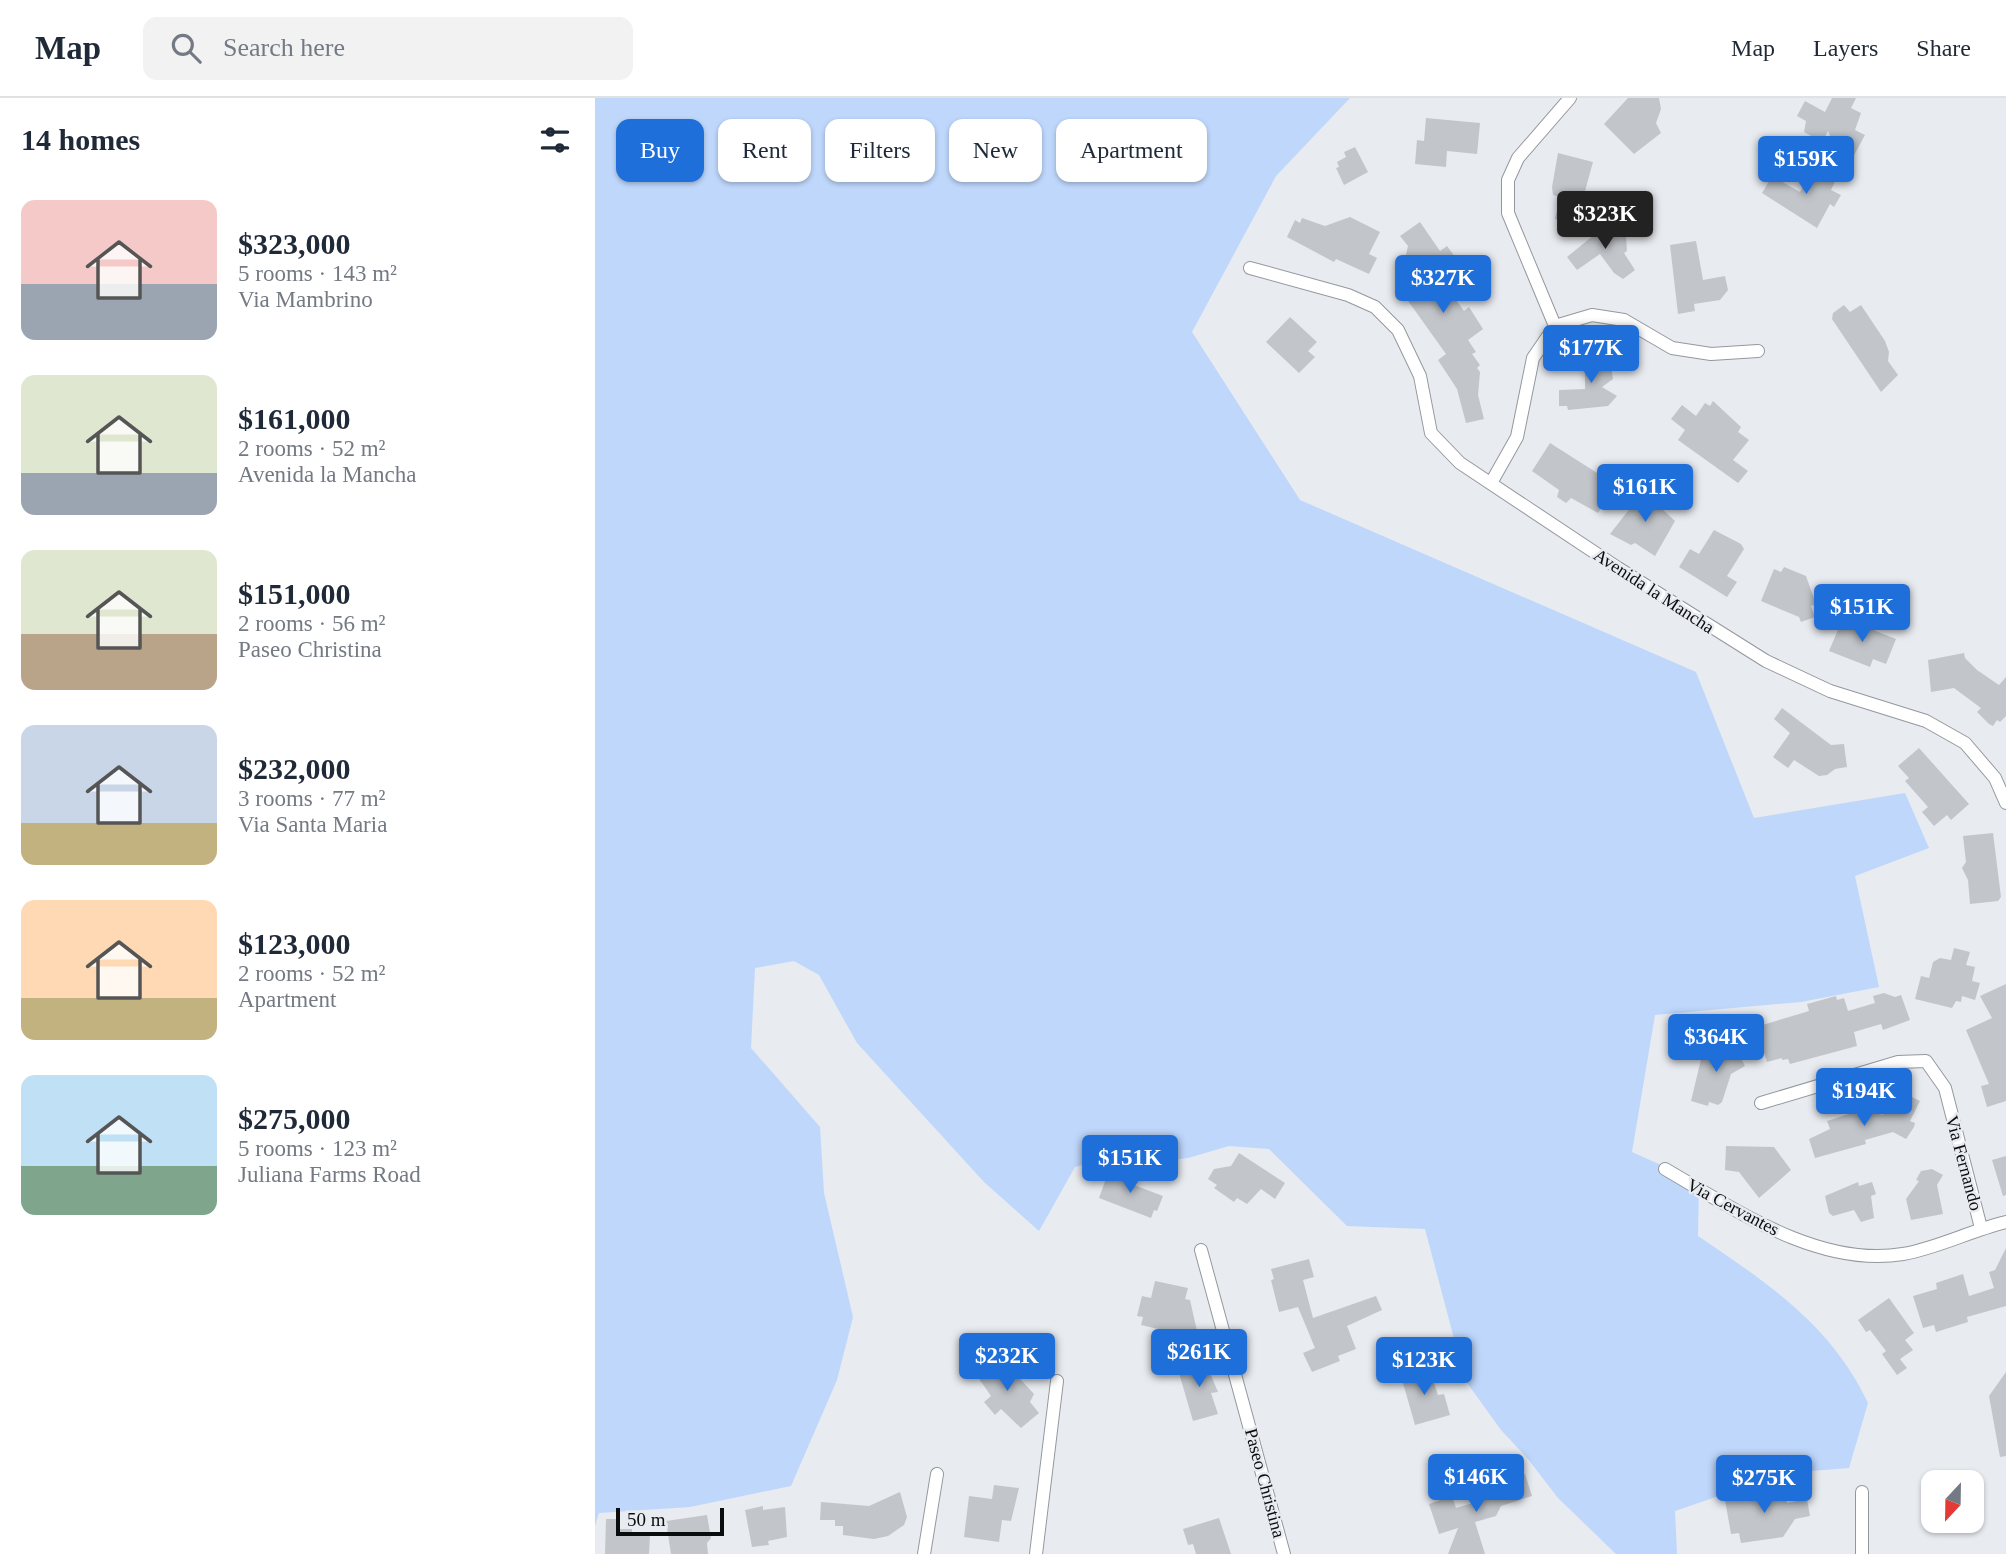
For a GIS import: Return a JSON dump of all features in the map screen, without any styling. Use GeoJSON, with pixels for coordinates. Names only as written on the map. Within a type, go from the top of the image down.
{"type":"FeatureCollection","features":[{"type":"Feature","properties":{"kind":"street"},"geometry":{"type":"LineString","coordinates":[[1555,326],[1507,213],[1508,180],[1518,158],[1570,98]]}},
{"type":"Feature","properties":{"kind":"street","name":"Avenida la Mancha"},"geometry":{"type":"LineString","coordinates":[[1250,268],[1348,295],[1375,307],[1398,330],[1420,376],[1430,433],[1461,463],[1766,661],[1830,691],[1926,721],[1965,743],[1995,778],[2006,803]]}},
{"type":"Feature","properties":{"kind":"street"},"geometry":{"type":"LineString","coordinates":[[1490,484],[1517,437],[1533,358],[1555,326],[1592,315],[1624,320],[1672,348],[1711,354],[1758,351]]}},
{"type":"Feature","properties":{"kind":"street","name":"Via Fernando"},"geometry":{"type":"LineString","coordinates":[[1761,1103],[1898,1062],[1926,1061],[1945,1088],[1982,1228]]}},
{"type":"Feature","properties":{"kind":"street","name":"Via Cervantes"},"geometry":{"type":"LineString","coordinates":[[1665,1169],[1772,1231],[1851,1254],[1903,1254],[2006,1222]]}},
{"type":"Feature","properties":{"kind":"street","name":"Paseo Christina"},"geometry":{"type":"LineString","coordinates":[[1201,1250],[1284,1554]]}},
{"type":"Feature","properties":{"kind":"street"},"geometry":{"type":"LineString","coordinates":[[1037,1548],[1056,1381]]}},
{"type":"Feature","properties":{"kind":"street"},"geometry":{"type":"LineString","coordinates":[[924,1554],[937,1474]]}},
{"type":"Feature","properties":{"kind":"street"},"geometry":{"type":"LineString","coordinates":[[1862,1492],[1862,1554]]}},
{"type":"Feature","properties":{"kind":"shaded area"},"geometry":{"type":"Polygon","coordinates":[[[595,98],[1350,98],[1276,176],[1192,332],[1300,500],[1696,672],[1754,818],[1905,793],[1929,848],[1855,876],[1879,987],[1801,1002],[1655,1015],[1632,1152],[1699,1182],[1698,1236],[1795,1308],[1836,1350],[1868,1403],[1849,1468],[1786,1473],[1675,1511],[1677,1554],[1616,1554],[1558,1498],[1501,1430],[1465,1380],[1425,1229],[1347,1226],[1269,1149],[1229,1146],[1188,1158],[1136,1164],[1109,1158],[1075,1167],[1039,1231],[984,1182],[857,1043],[819,975],[794,961],[755,968],[751,1048],[820,1127],[824,1193],[853,1317],[837,1380],[791,1486],[690,1507],[599,1513],[595,1526],[595,98]]]}},
{"type":"Feature","properties":{"kind":"building"},"geometry":{"type":"Polygon","coordinates":[[[1628,98],[1659,98],[1661,109],[1656,123],[1661,133],[1634,154],[1604,124],[1628,98]]]}},
{"type":"Feature","properties":{"kind":"building"},"geometry":{"type":"Polygon","coordinates":[[[1832,98],[1856,98],[1851,108],[1861,113],[1855,130],[1865,135],[1853,157],[1836,148],[1828,131],[1822,142],[1804,132],[1806,121],[1797,116],[1805,101],[1825,112],[1832,98]]]}},
{"type":"Feature","properties":{"kind":"building"},"geometry":{"type":"Polygon","coordinates":[[[1426,118],[1480,123],[1477,154],[1447,151],[1446,167],[1415,164],[1417,140],[1424,141],[1426,118]]]}},
{"type":"Feature","properties":{"kind":"building"},"geometry":{"type":"Polygon","coordinates":[[[1355,147],[1368,172],[1344,185],[1336,168],[1339,167],[1337,162],[1346,157],[1344,152],[1355,147]]]}},
{"type":"Feature","properties":{"kind":"building"},"geometry":{"type":"Polygon","coordinates":[[[1558,153],[1593,162],[1576,224],[1555,219],[1560,197],[1553,195],[1552,187],[1558,153]]]}},
{"type":"Feature","properties":{"kind":"building"},"geometry":{"type":"Polygon","coordinates":[[[1816,165],[1838,175],[1831,190],[1841,195],[1834,207],[1830,204],[1817,228],[1762,193],[1772,176],[1800,192],[1816,165]]]}},
{"type":"Feature","properties":{"kind":"building"},"geometry":{"type":"Polygon","coordinates":[[[1350,217],[1380,232],[1369,254],[1377,258],[1369,274],[1336,259],[1334,262],[1287,237],[1295,220],[1300,223],[1302,218],[1325,226],[1350,217]]]}},
{"type":"Feature","properties":{"kind":"building"},"geometry":{"type":"Polygon","coordinates":[[[1420,222],[1440,251],[1447,246],[1458,261],[1443,272],[1452,285],[1448,289],[1464,311],[1469,307],[1483,329],[1468,340],[1476,352],[1472,354],[1480,365],[1477,368],[1480,372],[1478,395],[1484,419],[1466,423],[1457,389],[1438,360],[1446,354],[1401,291],[1404,289],[1399,281],[1408,275],[1403,268],[1408,246],[1400,236],[1420,222]]]}},
{"type":"Feature","properties":{"kind":"building"},"geometry":{"type":"Polygon","coordinates":[[[1610,222],[1616,224],[1626,237],[1627,251],[1624,253],[1635,270],[1623,279],[1614,273],[1600,254],[1577,270],[1567,257],[1610,222]]]}},
{"type":"Feature","properties":{"kind":"building"},"geometry":{"type":"Polygon","coordinates":[[[1696,241],[1703,280],[1725,276],[1728,290],[1720,300],[1694,304],[1695,311],[1678,314],[1670,245],[1696,241]]]}},
{"type":"Feature","properties":{"kind":"building"},"geometry":{"type":"Polygon","coordinates":[[[1844,305],[1850,312],[1861,305],[1885,341],[1889,352],[1888,361],[1898,375],[1881,392],[1832,319],[1833,313],[1844,305]]]}},
{"type":"Feature","properties":{"kind":"building"},"geometry":{"type":"Polygon","coordinates":[[[1290,317],[1317,342],[1308,351],[1315,357],[1299,373],[1266,342],[1290,317]]]}},
{"type":"Feature","properties":{"kind":"building"},"geometry":{"type":"Polygon","coordinates":[[[1580,353],[1609,354],[1613,379],[1602,387],[1617,396],[1608,406],[1568,410],[1567,406],[1559,406],[1559,390],[1585,389],[1585,365],[1581,365],[1580,353]]]}},
{"type":"Feature","properties":{"kind":"building"},"geometry":{"type":"Polygon","coordinates":[[[1713,401],[1741,427],[1738,432],[1749,440],[1733,460],[1748,471],[1738,483],[1678,440],[1685,430],[1671,419],[1682,405],[1696,416],[1705,403],[1710,406],[1713,401]]]}},
{"type":"Feature","properties":{"kind":"building"},"geometry":{"type":"Polygon","coordinates":[[[1550,443],[1616,485],[1598,513],[1571,498],[1566,503],[1557,497],[1559,490],[1532,471],[1550,443]]]}},
{"type":"Feature","properties":{"kind":"building"},"geometry":{"type":"Polygon","coordinates":[[[1663,489],[1664,500],[1660,507],[1675,521],[1655,556],[1635,543],[1631,545],[1610,534],[1638,498],[1646,502],[1652,493],[1663,489]]]}},
{"type":"Feature","properties":{"kind":"building"},"geometry":{"type":"Polygon","coordinates":[[[1714,530],[1741,544],[1744,549],[1727,576],[1737,582],[1727,597],[1679,567],[1690,549],[1699,554],[1714,530]]]}},
{"type":"Feature","properties":{"kind":"building"},"geometry":{"type":"Polygon","coordinates":[[[1784,567],[1806,576],[1816,604],[1811,606],[1815,617],[1801,622],[1799,617],[1761,601],[1774,569],[1781,572],[1784,567]]]}},
{"type":"Feature","properties":{"kind":"building"},"geometry":{"type":"Polygon","coordinates":[[[1843,618],[1896,639],[1886,664],[1873,659],[1870,667],[1829,651],[1843,618]]]}},
{"type":"Feature","properties":{"kind":"building"},"geometry":{"type":"Polygon","coordinates":[[[1964,653],[1965,658],[1977,670],[1999,685],[2006,677],[2006,716],[2000,722],[1997,720],[1993,726],[1977,712],[1981,708],[1954,688],[1931,692],[1928,660],[1964,653]]]}},
{"type":"Feature","properties":{"kind":"building"},"geometry":{"type":"Polygon","coordinates":[[[1782,708],[1831,745],[1844,744],[1847,767],[1819,776],[1794,760],[1788,768],[1773,757],[1790,733],[1774,719],[1782,708]]]}},
{"type":"Feature","properties":{"kind":"building"},"geometry":{"type":"Polygon","coordinates":[[[1919,748],[1969,804],[1951,820],[1947,815],[1934,826],[1922,812],[1928,807],[1905,781],[1909,778],[1898,766],[1919,748]]]}},
{"type":"Feature","properties":{"kind":"building"},"geometry":{"type":"Polygon","coordinates":[[[1993,833],[2001,897],[1998,901],[1970,904],[1968,880],[1962,868],[1966,862],[1963,836],[1993,833]]]}},
{"type":"Feature","properties":{"kind":"building"},"geometry":{"type":"Polygon","coordinates":[[[1954,948],[1970,952],[1966,965],[1975,967],[1972,981],[1980,983],[1975,1000],[1962,996],[1961,1002],[1956,1001],[1952,1008],[1915,999],[1921,976],[1929,978],[1933,962],[1940,958],[1951,960],[1954,948]]]}},
{"type":"Feature","properties":{"kind":"building"},"geometry":{"type":"Polygon","coordinates":[[[2006,984],[2006,1101],[1987,1107],[1981,1086],[1989,1084],[1966,1030],[1992,1018],[1980,996],[2006,984]]]}},
{"type":"Feature","properties":{"kind":"building"},"geometry":{"type":"Polygon","coordinates":[[[1884,993],[1895,997],[1901,995],[1910,1020],[1883,1030],[1881,1024],[1854,1032],[1857,1046],[1790,1064],[1788,1059],[1782,1058],[1767,1062],[1756,1027],[1809,1011],[1807,1004],[1836,996],[1837,1000],[1844,998],[1848,1011],[1875,1003],[1873,996],[1884,993]]]}},
{"type":"Feature","properties":{"kind":"building"},"geometry":{"type":"Polygon","coordinates":[[[1732,1040],[1745,1066],[1731,1074],[1722,1102],[1718,1105],[1709,1102],[1708,1106],[1691,1101],[1704,1047],[1713,1050],[1732,1040]]]}},
{"type":"Feature","properties":{"kind":"building"},"geometry":{"type":"Polygon","coordinates":[[[1906,1094],[1920,1101],[1910,1121],[1915,1123],[1914,1127],[1906,1139],[1893,1132],[1865,1140],[1866,1144],[1815,1158],[1809,1139],[1830,1129],[1827,1121],[1879,1108],[1881,1115],[1897,1110],[1906,1094]]]}},
{"type":"Feature","properties":{"kind":"building"},"geometry":{"type":"Polygon","coordinates":[[[1726,1146],[1774,1147],[1791,1170],[1759,1198],[1739,1172],[1725,1170],[1726,1146]]]}},
{"type":"Feature","properties":{"kind":"building"},"geometry":{"type":"Polygon","coordinates":[[[1239,1153],[1285,1183],[1275,1199],[1261,1189],[1247,1204],[1237,1198],[1234,1202],[1214,1188],[1217,1185],[1208,1179],[1214,1169],[1231,1166],[1239,1153]]]}},
{"type":"Feature","properties":{"kind":"building"},"geometry":{"type":"Polygon","coordinates":[[[2006,1156],[2006,1195],[2003,1196],[1992,1160],[2006,1156]]]}},
{"type":"Feature","properties":{"kind":"building"},"geometry":{"type":"Polygon","coordinates":[[[1110,1168],[1120,1172],[1118,1179],[1163,1196],[1151,1218],[1099,1198],[1110,1168]]]}},
{"type":"Feature","properties":{"kind":"building"},"geometry":{"type":"Polygon","coordinates":[[[1932,1169],[1943,1175],[1937,1185],[1943,1214],[1911,1220],[1906,1199],[1919,1181],[1916,1180],[1921,1171],[1932,1169]]]}},
{"type":"Feature","properties":{"kind":"building"},"geometry":{"type":"Polygon","coordinates":[[[1858,1182],[1859,1186],[1872,1182],[1876,1194],[1871,1196],[1874,1218],[1861,1222],[1854,1210],[1833,1216],[1829,1213],[1825,1196],[1858,1182]]]}},
{"type":"Feature","properties":{"kind":"building"},"geometry":{"type":"Polygon","coordinates":[[[2006,1248],[2006,1306],[1967,1317],[1968,1322],[1936,1332],[1934,1325],[1923,1328],[1913,1296],[1937,1289],[1936,1283],[1963,1274],[1969,1296],[1994,1288],[1989,1272],[1995,1270],[2006,1248]]]}},
{"type":"Feature","properties":{"kind":"building"},"geometry":{"type":"Polygon","coordinates":[[[1309,1259],[1314,1277],[1303,1280],[1313,1318],[1376,1296],[1382,1310],[1347,1326],[1356,1349],[1338,1356],[1340,1361],[1312,1372],[1303,1353],[1315,1348],[1298,1307],[1279,1312],[1271,1280],[1274,1279],[1271,1269],[1309,1259]]]}},
{"type":"Feature","properties":{"kind":"building"},"geometry":{"type":"Polygon","coordinates":[[[1155,1281],[1188,1288],[1185,1299],[1190,1300],[1197,1331],[1172,1336],[1171,1332],[1141,1325],[1143,1317],[1137,1316],[1142,1296],[1151,1298],[1155,1281]]]}},
{"type":"Feature","properties":{"kind":"building"},"geometry":{"type":"Polygon","coordinates":[[[1889,1298],[1914,1333],[1905,1340],[1913,1350],[1900,1359],[1907,1368],[1897,1375],[1882,1354],[1886,1351],[1870,1330],[1866,1332],[1858,1320],[1889,1298]]]}},
{"type":"Feature","properties":{"kind":"building"},"geometry":{"type":"Polygon","coordinates":[[[993,1357],[1004,1369],[1008,1366],[1034,1394],[1030,1402],[1039,1413],[1021,1428],[1001,1409],[995,1415],[984,1402],[991,1396],[975,1373],[993,1357]]]}},
{"type":"Feature","properties":{"kind":"building"},"geometry":{"type":"Polygon","coordinates":[[[1204,1359],[1218,1392],[1211,1393],[1218,1414],[1193,1421],[1177,1366],[1204,1359]]]}},
{"type":"Feature","properties":{"kind":"building"},"geometry":{"type":"Polygon","coordinates":[[[1429,1368],[1438,1395],[1444,1394],[1450,1415],[1415,1425],[1401,1376],[1429,1368]]]}},
{"type":"Feature","properties":{"kind":"building"},"geometry":{"type":"Polygon","coordinates":[[[2006,1372],[2006,1456],[2000,1457],[1989,1396],[2006,1372]]]}},
{"type":"Feature","properties":{"kind":"building"},"geometry":{"type":"Polygon","coordinates":[[[1525,1474],[1532,1496],[1501,1506],[1496,1516],[1475,1522],[1485,1554],[1448,1554],[1458,1528],[1439,1534],[1429,1504],[1452,1496],[1456,1508],[1483,1500],[1488,1491],[1487,1486],[1525,1474]]]}},
{"type":"Feature","properties":{"kind":"building"},"geometry":{"type":"Polygon","coordinates":[[[994,1485],[1019,1488],[1011,1521],[1002,1520],[999,1542],[964,1537],[969,1496],[992,1499],[994,1485]]]}},
{"type":"Feature","properties":{"kind":"building"},"geometry":{"type":"Polygon","coordinates":[[[1783,1487],[1787,1503],[1807,1499],[1810,1516],[1795,1519],[1783,1537],[1741,1543],[1739,1533],[1731,1534],[1725,1500],[1783,1487]]]}},
{"type":"Feature","properties":{"kind":"building"},"geometry":{"type":"Polygon","coordinates":[[[900,1492],[907,1517],[904,1525],[888,1536],[874,1539],[843,1535],[843,1526],[835,1526],[835,1520],[820,1520],[821,1502],[869,1506],[900,1492]]]}},
{"type":"Feature","properties":{"kind":"building"},"geometry":{"type":"Polygon","coordinates":[[[763,1506],[763,1510],[785,1507],[787,1537],[768,1541],[769,1545],[752,1547],[745,1510],[763,1506]]]}},
{"type":"Feature","properties":{"kind":"building"},"geometry":{"type":"Polygon","coordinates":[[[707,1515],[711,1538],[707,1543],[708,1554],[671,1554],[666,1521],[707,1515]]]}},
{"type":"Feature","properties":{"kind":"building"},"geometry":{"type":"Polygon","coordinates":[[[1219,1518],[1231,1554],[1196,1554],[1193,1544],[1188,1545],[1183,1529],[1219,1518]]]}},
{"type":"Feature","properties":{"kind":"building"},"geometry":{"type":"Polygon","coordinates":[[[606,1519],[620,1519],[620,1529],[650,1534],[649,1554],[605,1554],[606,1519]]]}}]}
